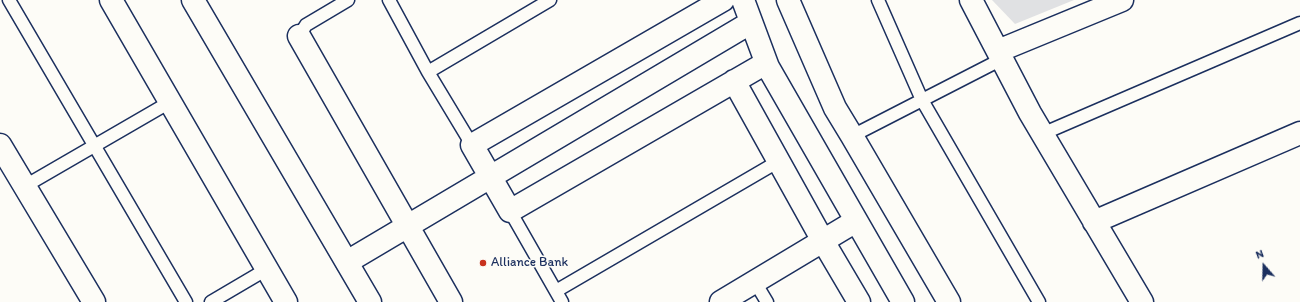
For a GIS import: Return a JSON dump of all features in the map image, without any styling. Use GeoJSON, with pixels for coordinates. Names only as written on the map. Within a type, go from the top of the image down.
{"type":"FeatureCollection","features":[{"type":"Feature","properties":{"kind":"street"},"geometry":{"type":"LineString","coordinates":[[111,0],[286,302]]}},
{"type":"Feature","properties":{"kind":"street"},"geometry":{"type":"LineString","coordinates":[[194,0],[370,302]]}},
{"type":"Feature","properties":{"kind":"street"},"geometry":{"type":"LineString","coordinates":[[723,0],[472,145],[510,211],[766,63]]}},
{"type":"Feature","properties":{"kind":"street"},"geometry":{"type":"LineString","coordinates":[[743,0],[750,23],[766,63],[903,302]]}},
{"type":"Feature","properties":{"kind":"street"},"geometry":{"type":"LineString","coordinates":[[788,0],[835,108],[949,302]]}},
{"type":"Feature","properties":{"kind":"street"},"geometry":{"type":"LineString","coordinates":[[971,0],[1030,113],[1142,302]]}},
{"type":"Feature","properties":{"kind":"street"},"geometry":{"type":"LineString","coordinates":[[1000,55],[1122,0]]}},
{"type":"Feature","properties":{"kind":"street"},"geometry":{"type":"LineString","coordinates":[[347,262],[750,23]]}},
{"type":"Feature","properties":{"kind":"street"},"geometry":{"type":"LineString","coordinates":[[298,36],[451,302]]}},
{"type":"Feature","properties":{"kind":"street"},"geometry":{"type":"LineString","coordinates":[[734,81],[823,241],[859,302]]}},
{"type":"Feature","properties":{"kind":"street"},"geometry":{"type":"LineString","coordinates":[[1094,222],[1300,133]]}},
{"type":"Feature","properties":{"kind":"street"},"geometry":{"type":"LineString","coordinates":[[0,145],[94,302]]}},
{"type":"Feature","properties":{"kind":"street"},"geometry":{"type":"LineString","coordinates":[[721,302],[856,221]]}},
{"type":"Feature","properties":{"kind":"lane"},"geometry":{"type":"LineString","coordinates":[[9,0],[186,302]]}},
{"type":"Feature","properties":{"kind":"lane"},"geometry":{"type":"LineString","coordinates":[[298,36],[306,25],[348,0]]}},
{"type":"Feature","properties":{"kind":"lane"},"geometry":{"type":"LineString","coordinates":[[389,0],[428,72],[472,145]]}},
{"type":"Feature","properties":{"kind":"lane"},"geometry":{"type":"LineString","coordinates":[[428,72],[550,0]]}},
{"type":"Feature","properties":{"kind":"lane"},"geometry":{"type":"LineString","coordinates":[[878,0],[922,100],[1039,302]]}},
{"type":"Feature","properties":{"kind":"lane"},"geometry":{"type":"LineString","coordinates":[[1042,134],[1300,23]]}},
{"type":"Feature","properties":{"kind":"lane"},"geometry":{"type":"LineString","coordinates":[[852,136],[922,100],[1000,55]]}},
{"type":"Feature","properties":{"kind":"lane"},"geometry":{"type":"LineString","coordinates":[[25,186],[170,102]]}},
{"type":"Feature","properties":{"kind":"lane"},"geometry":{"type":"LineString","coordinates":[[556,291],[779,161]]}},
{"type":"Feature","properties":{"kind":"lane"},"geometry":{"type":"LineString","coordinates":[[510,211],[562,302]]}},
{"type":"Feature","properties":{"kind":"lane"},"geometry":{"type":"LineString","coordinates":[[211,302],[267,269]]}},
{"type":"Feature","properties":{"kind":"lane"},"geometry":{"type":"LineString","coordinates":[[755,282],[767,302]]}},
{"type":"Feature","properties":{"kind":"shaded area"},"geometry":{"type":"Polygon","coordinates":[[[992,0],[1074,0],[1015,24],[992,0]]]}},
{"type":"Feature","properties":{"kind":"place","name":"Alliance Bank"},"geometry":{"type":"Point","coordinates":[483,263]}}]}
